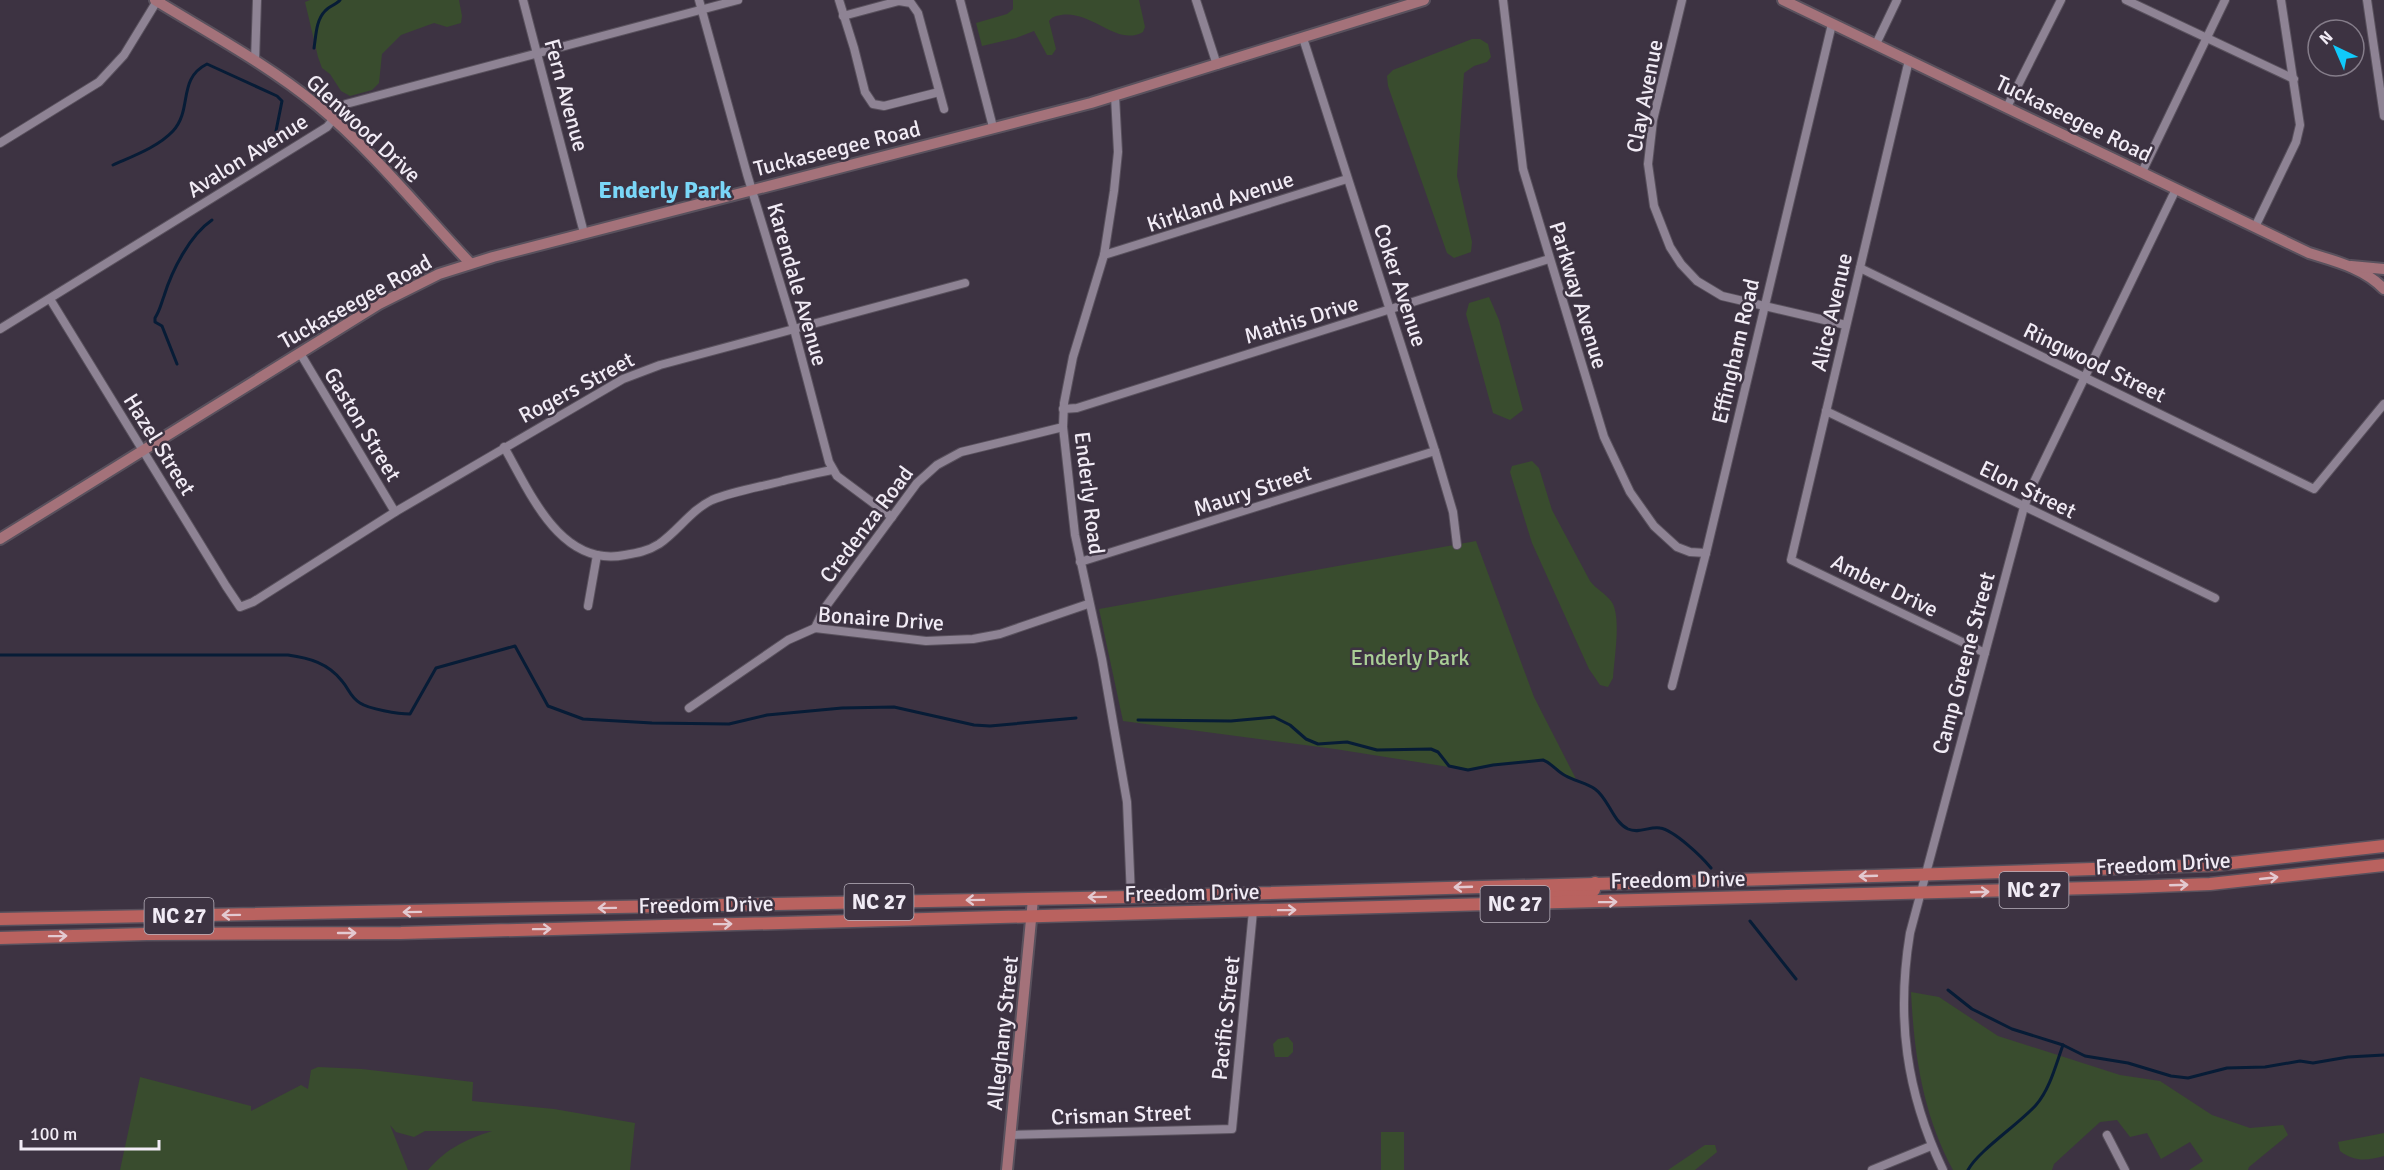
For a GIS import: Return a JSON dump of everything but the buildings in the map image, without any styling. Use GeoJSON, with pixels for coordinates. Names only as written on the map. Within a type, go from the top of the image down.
{"type":"FeatureCollection","features":[{"type":"Feature","properties":{"kind":"main road","name":"Tuckaseegee Road"},"geometry":{"type":"LineString","coordinates":[[0,539],[300,353],[410,288],[470,263],[1115,96],[1424,0]]}},
{"type":"Feature","properties":{"kind":"main road","name":"Tuckaseegee Road"},"geometry":{"type":"LineString","coordinates":[[1783,0],[2309,253],[2350,266],[2384,269]]}},
{"type":"Feature","properties":{"kind":"main road","name":"Glenwood Drive"},"geometry":{"type":"LineString","coordinates":[[156,1],[255,61],[333,119],[383,168],[470,263]]}},
{"type":"Feature","properties":{"kind":"main road","name":"Tuckaseegee Road"},"geometry":{"type":"LineString","coordinates":[[2350,266],[2384,289]]}},
{"type":"Feature","properties":{"kind":"main road","name":"Freedom Drive"},"geometry":{"type":"LineString","coordinates":[[0,919],[1131,897],[1926,874],[2214,865],[2384,846]]}},
{"type":"Feature","properties":{"kind":"main road","name":"Freedom Drive"},"geometry":{"type":"LineString","coordinates":[[0,938],[147,934],[400,933],[1921,893],[2210,884],[2384,864]]}},
{"type":"Feature","properties":{"kind":"main road"},"geometry":{"type":"LineString","coordinates":[[1527,904],[1549,895],[1589,893],[1594,890],[1595,884]]}},
{"type":"Feature","properties":{"kind":"main road"},"geometry":{"type":"LineString","coordinates":[[1253,911],[1261,899],[1325,898],[1350,891]]}},
{"type":"Feature","properties":{"kind":"main road","name":"Alleghany Street"},"geometry":{"type":"LineString","coordinates":[[1008,1170],[1033,899]]}},
{"type":"Feature","properties":{"kind":"main road"},"geometry":{"type":"LineString","coordinates":[[664,925],[665,906]]}},
{"type":"Feature","properties":{"kind":"main road"},"geometry":{"type":"LineString","coordinates":[[289,915],[289,933]]}},
{"type":"Feature","properties":{"kind":"street"},"geometry":{"type":"LineString","coordinates":[[255,61],[257,0]]}},
{"type":"Feature","properties":{"kind":"street","name":"Fern Avenue"},"geometry":{"type":"LineString","coordinates":[[523,0],[584,233]]}},
{"type":"Feature","properties":{"kind":"street","name":"Karendale Avenue"},"geometry":{"type":"LineString","coordinates":[[699,0],[794,329],[832,470]]}},
{"type":"Feature","properties":{"kind":"street","name":"Avalon Avenue"},"geometry":{"type":"LineString","coordinates":[[0,329],[327,127],[340,108],[346,104],[738,0]]}},
{"type":"Feature","properties":{"kind":"street"},"geometry":{"type":"LineString","coordinates":[[839,0],[865,92],[873,104],[884,106],[939,92]]}},
{"type":"Feature","properties":{"kind":"street"},"geometry":{"type":"LineString","coordinates":[[960,0],[993,128]]}},
{"type":"Feature","properties":{"kind":"street"},"geometry":{"type":"LineString","coordinates":[[1196,0],[1217,65]]}},
{"type":"Feature","properties":{"kind":"street","name":"Parkway Avenue"},"geometry":{"type":"LineString","coordinates":[[1503,0],[1522,169],[1604,437],[1630,492],[1654,526],[1670,543],[1690,552],[1706,553]]}},
{"type":"Feature","properties":{"kind":"street","name":"Clay Avenue"},"geometry":{"type":"LineString","coordinates":[[1682,0],[1653,120],[1649,150],[1649,178],[1654,206],[1670,247],[1681,264],[1697,281],[1722,296],[1846,325]]}},
{"type":"Feature","properties":{"kind":"street"},"geometry":{"type":"LineString","coordinates":[[1876,44],[1897,0]]}},
{"type":"Feature","properties":{"kind":"street"},"geometry":{"type":"LineString","coordinates":[[2007,107],[2061,0]]}},
{"type":"Feature","properties":{"kind":"street"},"geometry":{"type":"LineString","coordinates":[[2126,0],[2294,79]]}},
{"type":"Feature","properties":{"kind":"street"},"geometry":{"type":"LineString","coordinates":[[2142,172],[2225,0]]}},
{"type":"Feature","properties":{"kind":"street"},"geometry":{"type":"LineString","coordinates":[[2255,227],[2298,136],[2300,113],[2281,0]]}},
{"type":"Feature","properties":{"kind":"street"},"geometry":{"type":"LineString","coordinates":[[2367,0],[2384,116]]}},
{"type":"Feature","properties":{"kind":"street"},"geometry":{"type":"LineString","coordinates":[[0,143],[99,82],[124,55],[156,1]]}},
{"type":"Feature","properties":{"kind":"street"},"geometry":{"type":"LineString","coordinates":[[843,16],[899,1],[911,3],[918,13],[944,109]]}},
{"type":"Feature","properties":{"kind":"street","name":"Effingham Road"},"geometry":{"type":"LineString","coordinates":[[1672,686],[1706,553],[1832,24]]}},
{"type":"Feature","properties":{"kind":"street","name":"Coker Avenue"},"geometry":{"type":"LineString","coordinates":[[1303,38],[1435,451],[1453,512],[1457,544]]}},
{"type":"Feature","properties":{"kind":"street","name":"Alice Avenue"},"geometry":{"type":"LineString","coordinates":[[1802,565],[1791,560],[1909,60]]}},
{"type":"Feature","properties":{"kind":"street","name":"Enderly Road"},"geometry":{"type":"LineString","coordinates":[[1115,96],[1118,152],[1104,255],[1073,357],[1063,409],[1063,427],[1068,492],[1088,604],[1102,659],[1127,802],[1131,897]]}},
{"type":"Feature","properties":{"kind":"street","name":"Kirkland Avenue"},"geometry":{"type":"LineString","coordinates":[[1104,255],[1347,179]]}},
{"type":"Feature","properties":{"kind":"street","name":"Camp Greene Street"},"geometry":{"type":"LineString","coordinates":[[1942,1170],[1931,1146],[1913,1090],[1907,1061],[1903,1018],[1905,959],[1911,926],[2024,507],[2176,189]]}},
{"type":"Feature","properties":{"kind":"street","name":"Mathis Drive"},"geometry":{"type":"LineString","coordinates":[[1063,409],[1077,408],[1549,259]]}},
{"type":"Feature","properties":{"kind":"street","name":"Ringwood Street"},"geometry":{"type":"LineString","coordinates":[[1860,268],[2314,489],[2384,404]]}},
{"type":"Feature","properties":{"kind":"street","name":"Rogers Street"},"geometry":{"type":"LineString","coordinates":[[240,607],[253,602],[395,512],[504,447],[640,371],[965,283]]}},
{"type":"Feature","properties":{"kind":"street","name":"Hazel Street"},"geometry":{"type":"LineString","coordinates":[[50,299],[240,607]]}},
{"type":"Feature","properties":{"kind":"street","name":"Gaston Street"},"geometry":{"type":"LineString","coordinates":[[300,353],[395,512]]}},
{"type":"Feature","properties":{"kind":"street","name":"Elon Street"},"geometry":{"type":"LineString","coordinates":[[1826,411],[2215,598]]}},
{"type":"Feature","properties":{"kind":"street","name":"Credenza Road"},"geometry":{"type":"LineString","coordinates":[[815,628],[824,609],[917,483],[948,458],[989,444],[1063,427]]}},
{"type":"Feature","properties":{"kind":"street"},"geometry":{"type":"LineString","coordinates":[[504,447],[548,522],[566,540],[578,548],[597,555],[619,556],[641,552],[666,539],[692,514],[713,500],[832,470],[892,517]]}},
{"type":"Feature","properties":{"kind":"street","name":"Maury Street"},"geometry":{"type":"LineString","coordinates":[[1080,562],[1435,451]]}},
{"type":"Feature","properties":{"kind":"street"},"geometry":{"type":"LineString","coordinates":[[588,606],[597,555]]}},
{"type":"Feature","properties":{"kind":"street","name":"Amber Drive"},"geometry":{"type":"LineString","coordinates":[[1802,565],[1985,653]]}},
{"type":"Feature","properties":{"kind":"street","name":"Bonaire Drive"},"geometry":{"type":"LineString","coordinates":[[689,708],[788,640],[815,628],[926,641],[973,639],[1011,630],[1088,604]]}},
{"type":"Feature","properties":{"kind":"street","name":"Pacific Street"},"geometry":{"type":"LineString","coordinates":[[1232,1129],[1253,911]]}},
{"type":"Feature","properties":{"kind":"street","name":"Crisman Street"},"geometry":{"type":"LineString","coordinates":[[1011,1135],[1232,1129]]}},
{"type":"Feature","properties":{"kind":"street"},"geometry":{"type":"LineString","coordinates":[[2107,1136],[2125,1170]]}},
{"type":"Feature","properties":{"kind":"street"},"geometry":{"type":"LineString","coordinates":[[1872,1170],[1931,1146]]}},
{"type":"Feature","properties":{"kind":"green space"},"geometry":{"type":"Polygon","coordinates":[[[310,0],[459,0],[462,16],[461,23],[447,27],[434,23],[401,35],[382,54],[379,83],[372,90],[350,96],[341,91],[330,74],[322,68],[305,2],[310,0]]]}},
{"type":"Feature","properties":{"kind":"green space"},"geometry":{"type":"Polygon","coordinates":[[[1013,0],[1139,0],[1145,27],[1143,32],[1124,35],[1083,18],[1061,15],[1049,21],[1056,49],[1052,55],[1047,55],[1034,31],[982,46],[976,23],[1007,14],[1013,9],[1013,0]]]}},
{"type":"Feature","properties":{"kind":"green space"},"geometry":{"type":"Polygon","coordinates":[[[1472,39],[1480,39],[1488,44],[1491,57],[1487,62],[1474,66],[1464,73],[1457,176],[1472,242],[1471,252],[1454,258],[1447,253],[1388,86],[1387,76],[1393,70],[1472,39]]]}},
{"type":"Feature","properties":{"kind":"green space"},"geometry":{"type":"Polygon","coordinates":[[[1489,297],[1499,320],[1523,410],[1510,420],[1493,413],[1466,314],[1469,303],[1489,297]]]}},
{"type":"Feature","properties":{"kind":"green space"},"geometry":{"type":"Polygon","coordinates":[[[1532,461],[1539,468],[1552,510],[1590,581],[1609,598],[1614,608],[1617,627],[1616,649],[1613,678],[1608,687],[1600,685],[1589,669],[1532,543],[1510,472],[1512,466],[1532,461]]]}},
{"type":"Feature","properties":{"kind":"green space","name":"Enderly Park"},"geometry":{"type":"Polygon","coordinates":[[[1476,541],[1534,697],[1577,781],[1543,760],[1468,770],[1335,749],[1123,721],[1099,609],[1476,541]]]}},
{"type":"Feature","properties":{"kind":"green space"},"geometry":{"type":"Polygon","coordinates":[[[1911,992],[1939,997],[1998,1036],[2120,1075],[2160,1081],[2212,1115],[2250,1128],[2283,1125],[2288,1135],[2248,1170],[2189,1170],[2203,1161],[2190,1142],[2161,1159],[2147,1133],[2130,1137],[2117,1120],[2100,1122],[2054,1164],[2052,1170],[1953,1170],[1927,1106],[1918,1061],[1911,992]]]}},
{"type":"Feature","properties":{"kind":"green space"},"geometry":{"type":"Polygon","coordinates":[[[1288,1037],[1293,1043],[1293,1052],[1288,1057],[1275,1057],[1273,1044],[1278,1039],[1288,1037]]]}},
{"type":"Feature","properties":{"kind":"green space"},"geometry":{"type":"Polygon","coordinates":[[[318,1067],[362,1069],[473,1082],[472,1101],[554,1109],[635,1123],[630,1170],[428,1170],[442,1156],[457,1146],[492,1131],[425,1131],[414,1137],[396,1132],[390,1125],[408,1170],[120,1170],[140,1077],[251,1106],[251,1111],[301,1085],[308,1089],[311,1070],[318,1067]]]}},
{"type":"Feature","properties":{"kind":"green space"},"geometry":{"type":"Polygon","coordinates":[[[1381,1132],[1404,1132],[1404,1170],[1381,1170],[1381,1132]]]}},
{"type":"Feature","properties":{"kind":"green space"},"geometry":{"type":"Polygon","coordinates":[[[2384,1133],[2384,1156],[2361,1159],[2340,1151],[2338,1142],[2384,1133]]]}},
{"type":"Feature","properties":{"kind":"green space"},"geometry":{"type":"Polygon","coordinates":[[[1705,1145],[1715,1145],[1717,1152],[1695,1170],[1668,1170],[1705,1145]]]}},
{"type":"Feature","properties":{"kind":"waterway"},"geometry":{"type":"LineString","coordinates":[[314,48],[322,15],[340,0]]}},
{"type":"Feature","properties":{"kind":"waterway"},"geometry":{"type":"LineString","coordinates":[[113,165],[153,146],[173,131],[183,113],[188,86],[192,78],[207,64],[277,96],[282,101],[275,136]]}},
{"type":"Feature","properties":{"kind":"waterway"},"geometry":{"type":"LineString","coordinates":[[177,364],[162,326],[155,322],[155,318],[183,254],[196,235],[212,220]]}},
{"type":"Feature","properties":{"kind":"waterway"},"geometry":{"type":"LineString","coordinates":[[0,655],[288,655],[311,660],[331,670],[354,698],[364,705],[384,711],[410,714],[436,668],[515,646],[548,706],[583,719],[729,724],[767,715],[842,708],[894,707],[974,725],[990,726],[1076,718]]}},
{"type":"Feature","properties":{"kind":"waterway"},"geometry":{"type":"LineString","coordinates":[[1138,720],[1231,721],[1274,717],[1290,725],[1306,739],[1318,744],[1347,742],[1377,750],[1431,749],[1438,752],[1449,766],[1468,770],[1543,760],[1563,774],[1600,793],[1618,821],[1628,829],[1636,831],[1660,828],[1666,830],[1687,845],[1711,868]]}},
{"type":"Feature","properties":{"kind":"waterway"},"geometry":{"type":"LineString","coordinates":[[1750,921],[1796,979]]}},
{"type":"Feature","properties":{"kind":"waterway"},"geometry":{"type":"LineString","coordinates":[[1948,990],[1972,1009],[2012,1029],[2063,1045],[2085,1056],[2128,1063],[2171,1076],[2188,1078],[2227,1068],[2265,1067],[2300,1061],[2313,1063],[2348,1057],[2384,1055]]}},
{"type":"Feature","properties":{"kind":"waterway"},"geometry":{"type":"LineString","coordinates":[[1968,1170],[1980,1154],[2041,1099],[2063,1045]]}},
{"type":"Feature","properties":{"kind":"district","name":"Enderly Park"},"geometry":{"type":"Point","coordinates":[665,190]}}]}
